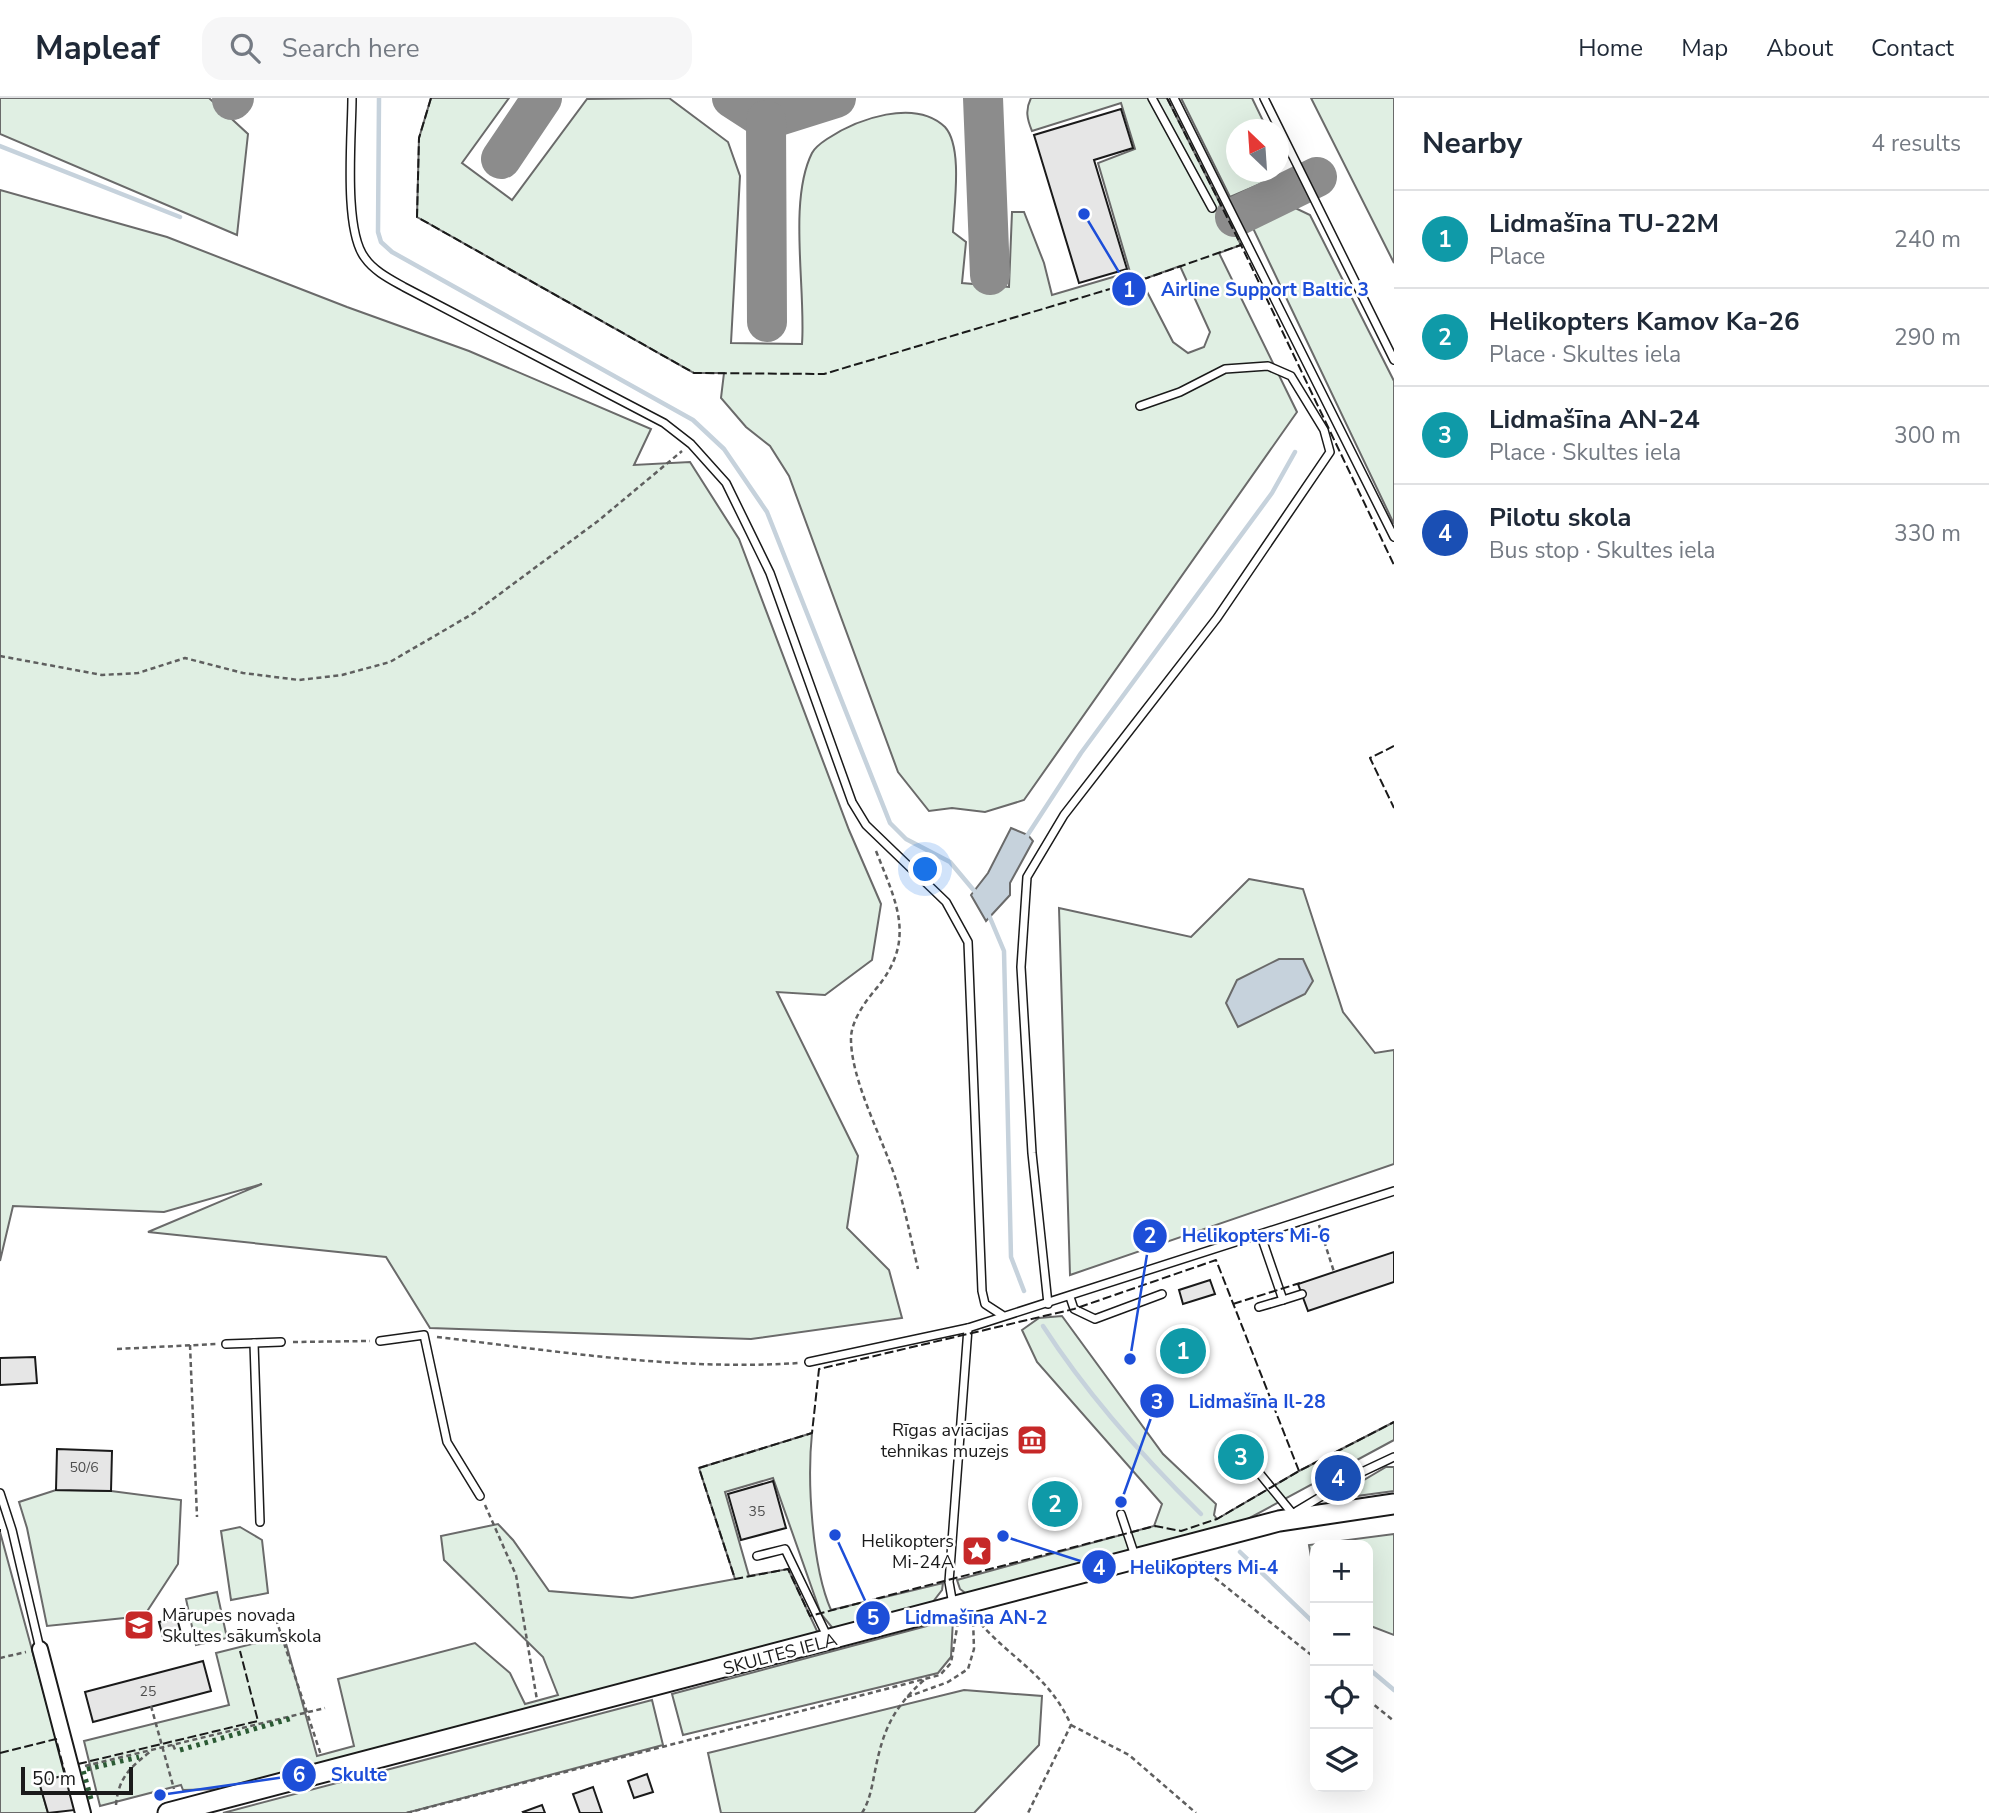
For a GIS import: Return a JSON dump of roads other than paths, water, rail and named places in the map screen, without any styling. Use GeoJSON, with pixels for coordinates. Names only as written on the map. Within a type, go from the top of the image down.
{"type":"FeatureCollection","features":[{"type":"Feature","properties":{"kind":"main road","name":"SKULTES IELA"},"geometry":{"type":"LineString","coordinates":[[173,1812],[830,1642],[1179,1549],[1286,1517],[1394,1504]]}},
{"type":"Feature","properties":{"kind":"street"},"geometry":{"type":"LineString","coordinates":[[40,1649],[83,1813]]}},
{"type":"Feature","properties":{"kind":"lane"},"geometry":{"type":"LineString","coordinates":[[352,98],[352,219],[363,257],[404,287],[664,423],[691,444],[726,483],[770,573],[852,802],[866,825],[946,902],[968,943],[982,1291],[985,1304],[1002,1315]]}},
{"type":"Feature","properties":{"kind":"lane"},"geometry":{"type":"LineString","coordinates":[[1152,98],[1212,208]]}},
{"type":"Feature","properties":{"kind":"lane"},"geometry":{"type":"LineString","coordinates":[[1174,98],[1394,537]]}},
{"type":"Feature","properties":{"kind":"lane"},"geometry":{"type":"LineString","coordinates":[[1264,98],[1394,360]]}},
{"type":"Feature","properties":{"kind":"lane"},"geometry":{"type":"LineString","coordinates":[[1048,1304],[1032,1153],[1021,967],[1027,877],[1064,815],[1217,618],[1330,452],[1324,430],[1292,376],[1268,366],[1225,369],[1180,393],[1140,406]]}},
{"type":"Feature","properties":{"kind":"lane"},"geometry":{"type":"LineString","coordinates":[[810,1362],[968,1328],[1002,1315],[1048,1304],[1261,1236],[1394,1191]]}},
{"type":"Feature","properties":{"kind":"lane"},"geometry":{"type":"LineString","coordinates":[[1261,1236],[1283,1300]]}},
{"type":"Feature","properties":{"kind":"lane"},"geometry":{"type":"LineString","coordinates":[[1070,1297],[1074,1308],[1096,1319],[1162,1294]]}},
{"type":"Feature","properties":{"kind":"lane"},"geometry":{"type":"LineString","coordinates":[[1259,1307],[1302,1294]]}},
{"type":"Feature","properties":{"kind":"lane"},"geometry":{"type":"LineString","coordinates":[[953,1609],[948,1558],[968,1328]]}},
{"type":"Feature","properties":{"kind":"lane"},"geometry":{"type":"LineString","coordinates":[[380,1341],[424,1335],[447,1442],[480,1496]]}},
{"type":"Feature","properties":{"kind":"lane"},"geometry":{"type":"LineString","coordinates":[[226,1344],[281,1342]]}},
{"type":"Feature","properties":{"kind":"lane"},"geometry":{"type":"LineString","coordinates":[[254,1343],[260,1522]]}},
{"type":"Feature","properties":{"kind":"lane"},"geometry":{"type":"LineString","coordinates":[[1260,1474],[1286,1517],[1317,1502],[1362,1472],[1394,1457]]}},
{"type":"Feature","properties":{"kind":"lane"},"geometry":{"type":"LineString","coordinates":[[0,1493],[12,1530],[40,1649]]}},
{"type":"Feature","properties":{"kind":"lane"},"geometry":{"type":"LineString","coordinates":[[1121,1514],[1136,1560]]}},
{"type":"Feature","properties":{"kind":"lane"},"geometry":{"type":"LineString","coordinates":[[757,1556],[785,1549],[830,1642]]}},
{"type":"Feature","properties":{"kind":"waterway"},"geometry":{"type":"LineString","coordinates":[[379,98],[378,232],[381,242],[392,252],[693,420],[724,449],[767,512],[890,823],[906,839],[950,862],[976,893]]}},
{"type":"Feature","properties":{"kind":"waterway"},"geometry":{"type":"LineString","coordinates":[[0,146],[180,217]]}},
{"type":"Feature","properties":{"kind":"waterway"},"geometry":{"type":"LineString","coordinates":[[1025,839],[1081,753],[1272,493],[1295,452]]}},
{"type":"Feature","properties":{"kind":"waterway"},"geometry":{"type":"LineString","coordinates":[[988,913],[1004,951],[1011,1257],[1024,1291]]}},
{"type":"Feature","properties":{"kind":"waterway"},"geometry":{"type":"LineString","coordinates":[[1043,1326],[1078,1376],[1117,1424],[1201,1514]]}},
{"type":"Feature","properties":{"kind":"waterway"},"geometry":{"type":"LineString","coordinates":[[1240,1552],[1310,1619]]}},
{"type":"Feature","properties":{"kind":"waterway"},"geometry":{"type":"LineString","coordinates":[[1373,1672],[1394,1690]]}},
{"type":"Feature","properties":{"kind":"place","name":"Airline Support Baltic 3"},"geometry":{"type":"Point","coordinates":[1084,214]}},
{"type":"Feature","properties":{"kind":"place","name":"Lidmašīna TU-22M"},"geometry":{"type":"Point","coordinates":[1183,1351]}},
{"type":"Feature","properties":{"kind":"place","name":"Helikopters Mi-6"},"geometry":{"type":"Point","coordinates":[1130,1359]}},
{"type":"Feature","properties":{"kind":"place","name":"Rīgas aviācijas tehnikas muzejs"},"geometry":{"type":"Point","coordinates":[1032,1440]}},
{"type":"Feature","properties":{"kind":"place","name":"Lidmašīna AN-24"},"geometry":{"type":"Point","coordinates":[1241,1457]}},
{"type":"Feature","properties":{"kind":"place","name":"Pilotu skola"},"geometry":{"type":"Point","coordinates":[1338,1478]}},
{"type":"Feature","properties":{"kind":"place","name":"Lidmašīna Il-28"},"geometry":{"type":"Point","coordinates":[1121,1502]}},
{"type":"Feature","properties":{"kind":"place","name":"Helikopters Kamov Ka-26"},"geometry":{"type":"Point","coordinates":[1055,1504]}},
{"type":"Feature","properties":{"kind":"place","name":"Lidmašīna AN-2"},"geometry":{"type":"Point","coordinates":[835,1535]}},
{"type":"Feature","properties":{"kind":"place","name":"Helikopters Mi-4"},"geometry":{"type":"Point","coordinates":[1003,1536]}},
{"type":"Feature","properties":{"kind":"place","name":"Helikopters Mi-24A"},"geometry":{"type":"Point","coordinates":[977,1551]}},
{"type":"Feature","properties":{"kind":"place","name":"Mārupes novada Skultes sākumskola"},"geometry":{"type":"Point","coordinates":[139,1625]}},
{"type":"Feature","properties":{"kind":"place","name":"Skulte"},"geometry":{"type":"Point","coordinates":[160,1795]}}]}
